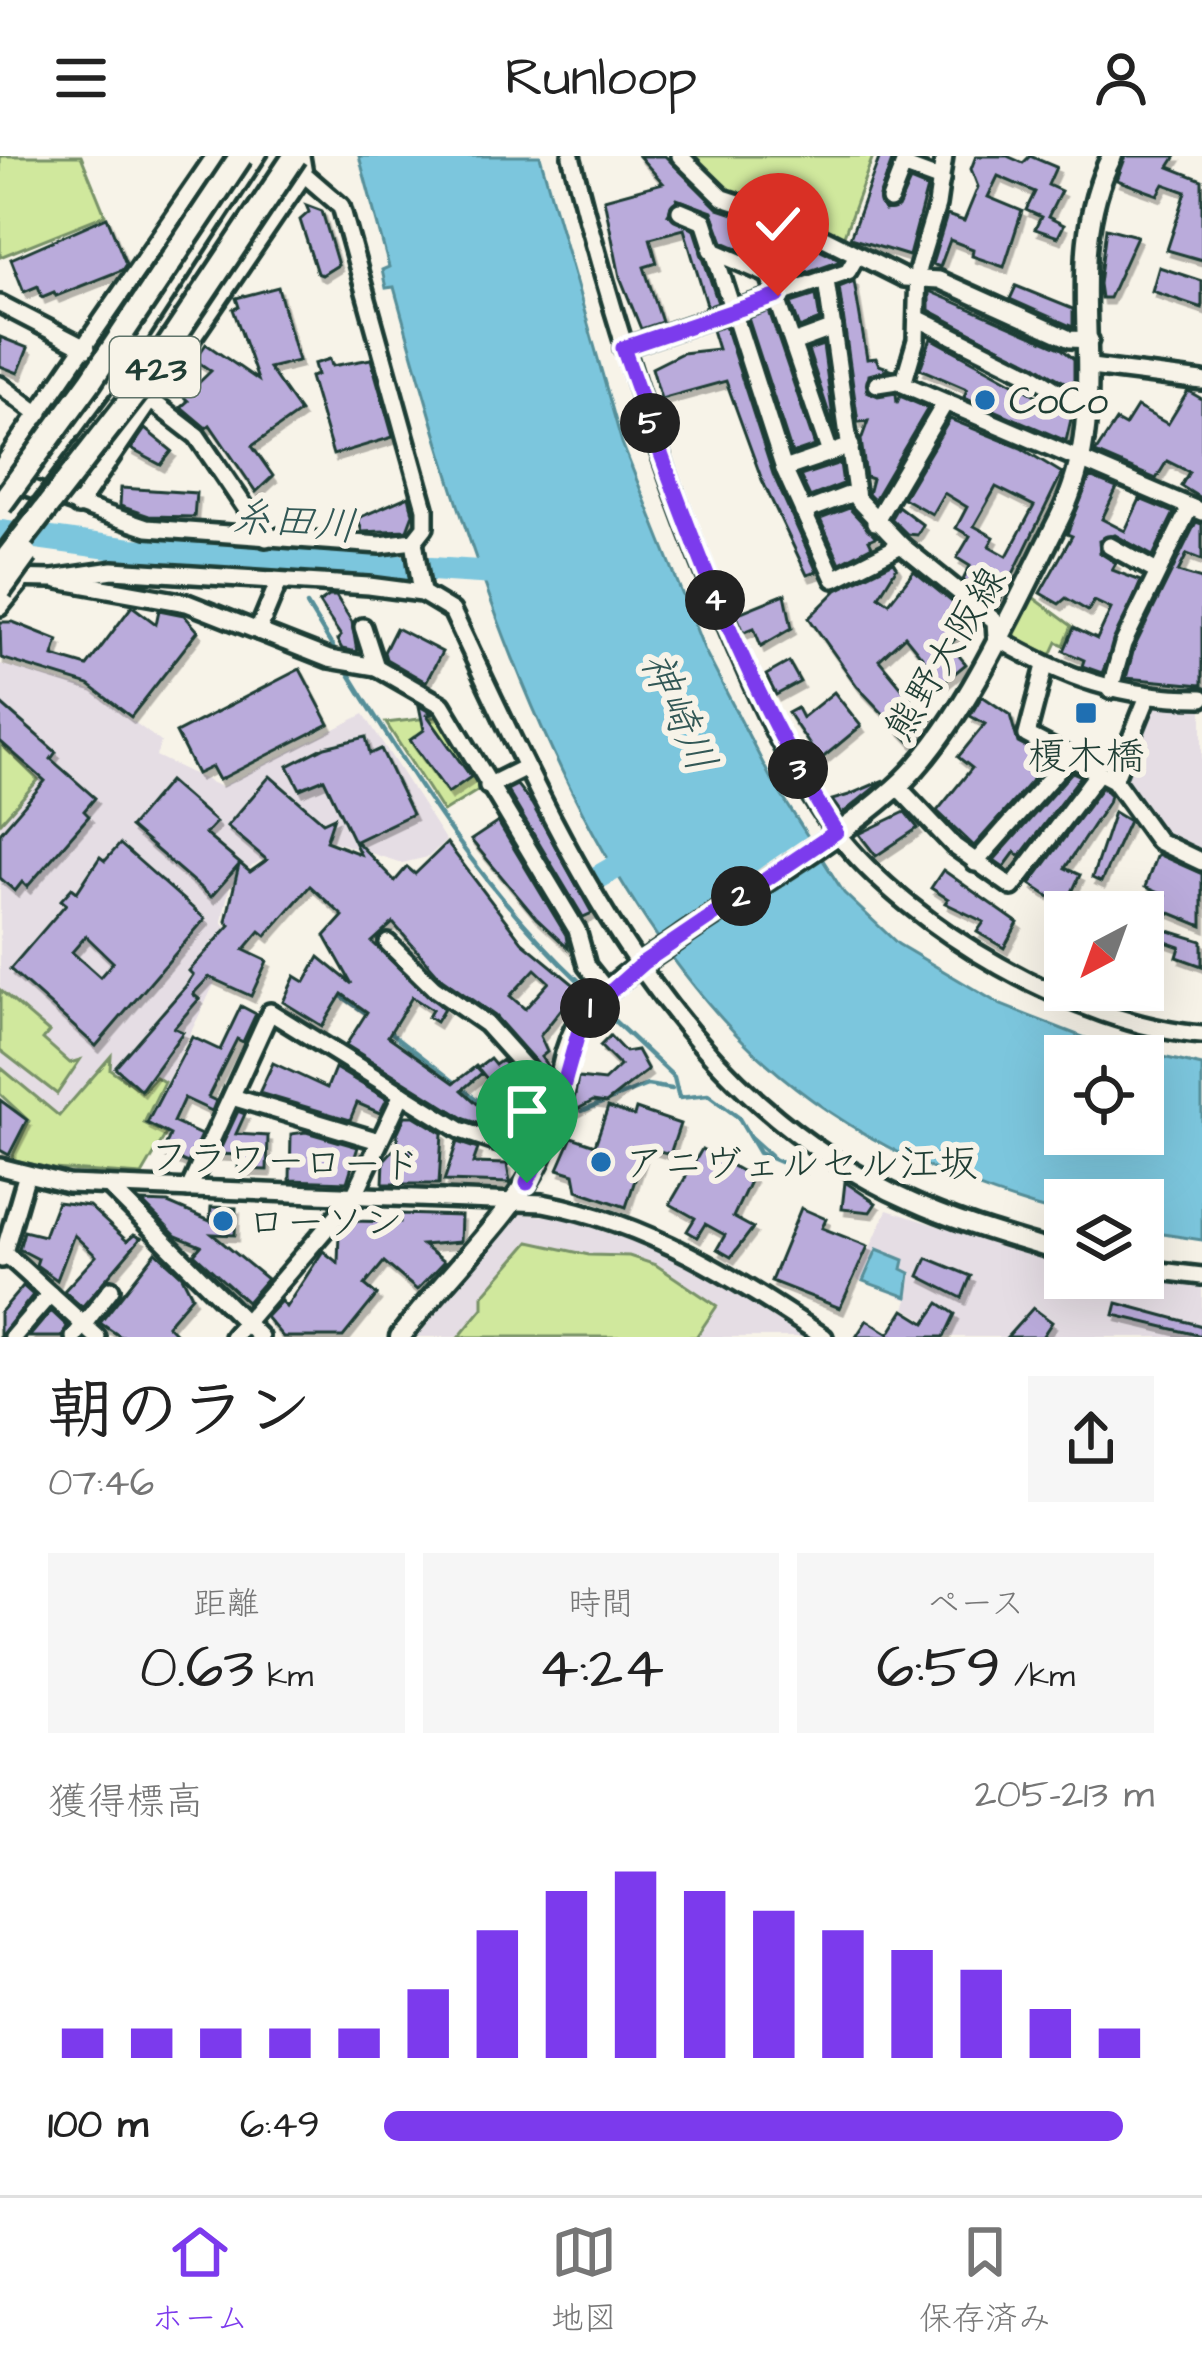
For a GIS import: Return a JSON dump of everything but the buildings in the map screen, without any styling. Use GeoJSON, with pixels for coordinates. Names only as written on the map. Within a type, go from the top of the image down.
{"type":"FeatureCollection","features":[{"type":"Feature","properties":{"kind":"highway","name":"423"},"geometry":{"type":"LineString","coordinates":[[0,505],[90,382],[241,156]]}},
{"type":"Feature","properties":{"kind":"highway","name":"423"},"geometry":{"type":"LineString","coordinates":[[0,590],[300,162]]}},
{"type":"Feature","properties":{"kind":"highway","name":"423"},"geometry":{"type":"LineString","coordinates":[[0,490],[90,382]]}},
{"type":"Feature","properties":{"kind":"highway","name":"423"},"geometry":{"type":"LineString","coordinates":[[0,567],[128,405]]}},
{"type":"Feature","properties":{"kind":"main road","name":"熊野大阪線"},"geometry":{"type":"LineString","coordinates":[[400,1337],[541,1157],[572,1038],[583,1016],[641,965],[898,787],[949,723],[1062,514],[1081,462],[1090,412],[1088,219],[1112,156]]}},
{"type":"Feature","properties":{"kind":"street"},"geometry":{"type":"LineString","coordinates":[[215,156],[0,474],[147,528],[415,546]]}},
{"type":"Feature","properties":{"kind":"street"},"geometry":{"type":"LineString","coordinates":[[571,156],[623,348],[702,568],[757,696],[832,834],[932,923],[1009,970],[1098,1009],[1202,1035]]}},
{"type":"Feature","properties":{"kind":"street"},"geometry":{"type":"LineString","coordinates":[[680,156],[723,198],[784,218],[856,256],[918,280],[939,280],[1070,339],[1090,340]]}},
{"type":"Feature","properties":{"kind":"street"},"geometry":{"type":"LineString","coordinates":[[903,380],[944,156]]}},
{"type":"Feature","properties":{"kind":"street"},"geometry":{"type":"LineString","coordinates":[[890,200],[905,161],[941,180]]}},
{"type":"Feature","properties":{"kind":"street"},"geometry":{"type":"LineString","coordinates":[[78,506],[153,401],[300,162],[341,206],[425,508],[425,527],[415,546],[422,588]]}},
{"type":"Feature","properties":{"kind":"street"},"geometry":{"type":"LineString","coordinates":[[680,211],[704,221],[784,469],[833,579],[902,545]]}},
{"type":"Feature","properties":{"kind":"street"},"geometry":{"type":"LineString","coordinates":[[711,250],[769,274],[830,453]]}},
{"type":"Feature","properties":{"kind":"street"},"geometry":{"type":"LineString","coordinates":[[623,348],[848,272],[856,256]]}},
{"type":"Feature","properties":{"kind":"street"},"geometry":{"type":"LineString","coordinates":[[826,280],[860,508],[995,621],[996,638],[1045,666],[1110,689],[1202,698]]}},
{"type":"Feature","properties":{"kind":"street"},"geometry":{"type":"LineString","coordinates":[[0,304],[88,349]]}},
{"type":"Feature","properties":{"kind":"street"},"geometry":{"type":"LineString","coordinates":[[916,318],[1031,375],[1090,412]]}},
{"type":"Feature","properties":{"kind":"street"},"geometry":{"type":"LineString","coordinates":[[793,343],[834,328]]}},
{"type":"Feature","properties":{"kind":"street"},"geometry":{"type":"LineString","coordinates":[[1091,367],[1202,381]]}},
{"type":"Feature","properties":{"kind":"street"},"geometry":{"type":"LineString","coordinates":[[877,384],[903,380],[945,404],[1196,510],[1157,572],[1123,644],[1110,689]]}},
{"type":"Feature","properties":{"kind":"street"},"geometry":{"type":"LineString","coordinates":[[0,385],[40,415]]}},
{"type":"Feature","properties":{"kind":"street"},"geometry":{"type":"LineString","coordinates":[[153,401],[197,436],[266,538]]}},
{"type":"Feature","properties":{"kind":"street"},"geometry":{"type":"LineString","coordinates":[[875,522],[945,404]]}},
{"type":"Feature","properties":{"kind":"street"},"geometry":{"type":"LineString","coordinates":[[784,469],[851,446]]}},
{"type":"Feature","properties":{"kind":"street"},"geometry":{"type":"LineString","coordinates":[[802,512],[856,493]]}},
{"type":"Feature","properties":{"kind":"street"},"geometry":{"type":"LineString","coordinates":[[1110,546],[1157,572]]}},
{"type":"Feature","properties":{"kind":"street"},"geometry":{"type":"LineString","coordinates":[[0,577],[52,579],[113,570],[422,588],[452,611],[526,767],[641,965],[703,1050],[754,1100],[827,1154],[909,1201],[1044,1247]]}},
{"type":"Feature","properties":{"kind":"street"},"geometry":{"type":"LineString","coordinates":[[52,579],[77,587],[158,595],[328,659],[352,658],[376,667],[442,705],[577,930],[587,965],[607,991]]}},
{"type":"Feature","properties":{"kind":"street"},"geometry":{"type":"LineString","coordinates":[[0,607],[22,580]]}},
{"type":"Feature","properties":{"kind":"street"},"geometry":{"type":"LineString","coordinates":[[258,631],[279,580]]}},
{"type":"Feature","properties":{"kind":"street"},"geometry":{"type":"LineString","coordinates":[[363,627],[376,667]]}},
{"type":"Feature","properties":{"kind":"street"},"geometry":{"type":"LineString","coordinates":[[1045,666],[1027,734],[1106,776],[1158,842],[1202,862]]}},
{"type":"Feature","properties":{"kind":"street"},"geometry":{"type":"LineString","coordinates":[[898,787],[975,863],[1012,887],[1106,776],[1148,696]]}},
{"type":"Feature","properties":{"kind":"street"},"geometry":{"type":"LineString","coordinates":[[975,863],[1069,757]]}},
{"type":"Feature","properties":{"kind":"street"},"geometry":{"type":"LineString","coordinates":[[488,786],[526,767]]}},
{"type":"Feature","properties":{"kind":"street"},"geometry":{"type":"LineString","coordinates":[[388,943],[434,988],[486,1024],[557,1103]]}},
{"type":"Feature","properties":{"kind":"street"},"geometry":{"type":"LineString","coordinates":[[189,1189],[270,1012],[460,1130],[541,1157]]}},
{"type":"Feature","properties":{"kind":"street"},"geometry":{"type":"LineString","coordinates":[[233,1337],[354,1196],[402,1094]]}},
{"type":"Feature","properties":{"kind":"street"},"geometry":{"type":"LineString","coordinates":[[232,1097],[379,1141]]}},
{"type":"Feature","properties":{"kind":"street","name":"フラワーロード"},"geometry":{"type":"LineString","coordinates":[[0,1167],[26,1177],[109,1186],[581,1210],[646,1232],[742,1282],[824,1337]]}},
{"type":"Feature","properties":{"kind":"street"},"geometry":{"type":"LineString","coordinates":[[26,1177],[3,1258],[50,1294],[78,1330],[97,1337]]}},
{"type":"Feature","properties":{"kind":"street"},"geometry":{"type":"LineString","coordinates":[[109,1186],[260,1337]]}},
{"type":"Feature","properties":{"kind":"street"},"geometry":{"type":"LineString","coordinates":[[1164,1271],[1202,1276]]}},
{"type":"Feature","properties":{"kind":"street"},"geometry":{"type":"LineString","coordinates":[[78,1330],[111,1288]]}},
{"type":"Feature","properties":{"kind":"street"},"geometry":{"type":"LineString","coordinates":[[13,1337],[50,1294]]}},
{"type":"Feature","properties":{"kind":"shaded area"},"geometry":{"type":"Polygon","coordinates":[[[0,664],[91,690],[161,742],[156,756],[221,787],[364,714],[446,841],[428,857],[402,863],[304,832],[246,870],[229,889],[222,921],[235,941],[163,1090],[185,1102],[141,1173],[0,1091],[0,664]]]}},
{"type":"Feature","properties":{"kind":"shaded area"},"geometry":{"type":"Polygon","coordinates":[[[1202,706],[1202,855],[1162,840],[1119,786],[1152,707],[1202,706]]]}},
{"type":"Feature","properties":{"kind":"shaded area"},"geometry":{"type":"Polygon","coordinates":[[[887,1210],[1044,1259],[1044,1299],[1164,1299],[1164,1282],[1202,1284],[1202,1337],[927,1337],[933,1325],[905,1308],[908,1300],[856,1279],[887,1210]]]}},
{"type":"Feature","properties":{"kind":"shaded area"},"geometry":{"type":"Polygon","coordinates":[[[509,1213],[561,1217],[673,1255],[803,1337],[408,1337],[509,1213]]]}},
{"type":"Feature","properties":{"kind":"green space"},"geometry":{"type":"Polygon","coordinates":[[[0,156],[81,156],[105,215],[0,257],[0,156]]]}},
{"type":"Feature","properties":{"kind":"green space"},"geometry":{"type":"Polygon","coordinates":[[[688,156],[873,156],[842,241],[721,188],[688,156]]]}},
{"type":"Feature","properties":{"kind":"green space"},"geometry":{"type":"Polygon","coordinates":[[[1030,595],[1072,626],[1064,645],[1057,642],[1051,655],[1016,637],[1012,628],[1030,595]]]}},
{"type":"Feature","properties":{"kind":"green space"},"geometry":{"type":"Polygon","coordinates":[[[444,716],[485,786],[443,812],[386,723],[444,716]]]}},
{"type":"Feature","properties":{"kind":"green space"},"geometry":{"type":"Polygon","coordinates":[[[0,743],[38,780],[0,823],[0,743]]]}},
{"type":"Feature","properties":{"kind":"green space"},"geometry":{"type":"Polygon","coordinates":[[[0,990],[49,1032],[43,1039],[70,1063],[80,1060],[57,1094],[0,1050],[0,990]]]}},
{"type":"Feature","properties":{"kind":"green space"},"geometry":{"type":"Polygon","coordinates":[[[111,1056],[110,1069],[142,1092],[156,1077],[164,1082],[144,1123],[166,1134],[142,1175],[53,1169],[11,1159],[29,1121],[0,1094],[0,1067],[59,1116],[111,1056]]]}},
{"type":"Feature","properties":{"kind":"green space"},"geometry":{"type":"Polygon","coordinates":[[[529,1242],[589,1255],[629,1256],[656,1265],[717,1306],[696,1337],[459,1337],[483,1308],[483,1295],[529,1242]]]}},
{"type":"Feature","properties":{"kind":"water","name":"神崎川"},"geometry":{"type":"Polygon","coordinates":[[[359,156],[540,156],[622,443],[705,651],[770,777],[844,893],[898,944],[1001,1005],[1078,1035],[1044,1035],[1044,1155],[1164,1155],[1164,1057],[1202,1066],[1202,1240],[1164,1234],[1164,1179],[1044,1179],[1044,1209],[930,1168],[806,1095],[735,1033],[671,956],[615,871],[565,778],[484,582],[394,287],[386,288],[382,270],[389,267],[359,156]]]}},
{"type":"Feature","properties":{"kind":"water"},"geometry":{"type":"Polygon","coordinates":[[[877,1249],[904,1260],[902,1269],[910,1273],[907,1297],[863,1281],[877,1249]]]}},
{"type":"Feature","properties":{"kind":"pier"},"geometry":{"type":"Polygon","coordinates":[[[810,834],[824,853],[667,961],[654,941],[810,834]]]}},
{"type":"Feature","properties":{"kind":"waterway","name":"糸田川"},"geometry":{"type":"LineString","coordinates":[[0,532],[131,550],[511,574]]}},
{"type":"Feature","properties":{"kind":"waterway"},"geometry":{"type":"LineString","coordinates":[[307,605],[338,656]]}},
{"type":"Feature","properties":{"kind":"waterway"},"geometry":{"type":"LineString","coordinates":[[344,666],[483,874],[584,986]]}},
{"type":"Feature","properties":{"kind":"waterway"},"geometry":{"type":"LineString","coordinates":[[597,878],[642,852]]}},
{"type":"Feature","properties":{"kind":"waterway"},"geometry":{"type":"LineString","coordinates":[[340,995],[370,1016]]}},
{"type":"Feature","properties":{"kind":"waterway"},"geometry":{"type":"LineString","coordinates":[[606,1013],[674,1077],[679,1098],[708,1095],[738,1117],[759,1153],[806,1173]]}},
{"type":"Feature","properties":{"kind":"waterway"},"geometry":{"type":"LineString","coordinates":[[388,1030],[481,1103],[483,1131]]}},
{"type":"Feature","properties":{"kind":"waterway"},"geometry":{"type":"LineString","coordinates":[[582,1111],[647,1085],[672,1089]]}},
{"type":"Feature","properties":{"kind":"waterway"},"geometry":{"type":"LineString","coordinates":[[750,1137],[770,1155]]}},
{"type":"Feature","properties":{"kind":"railway"},"geometry":{"type":"LineString","coordinates":[[0,543],[126,374],[268,156]]}},
{"type":"Feature","properties":{"kind":"place","name":"CoCo"},"geometry":{"type":"Point","coordinates":[985,400]}},
{"type":"Feature","properties":{"kind":"place","name":"榎木橋"},"geometry":{"type":"Point","coordinates":[1086,713]}},
{"type":"Feature","properties":{"kind":"place","name":"アニヴェルセル江坂"},"geometry":{"type":"Point","coordinates":[601,1162]}},
{"type":"Feature","properties":{"kind":"place","name":"ローソン"},"geometry":{"type":"Point","coordinates":[223,1221]}},
{"type":"Feature","properties":{"kind":"route"},"geometry":{"type":"LineString","coordinates":[[527,1183],[550,1133],[572,1038],[583,1016],[644,962],[836,832],[757,696],[702,568],[623,348],[778,296]]}}]}
